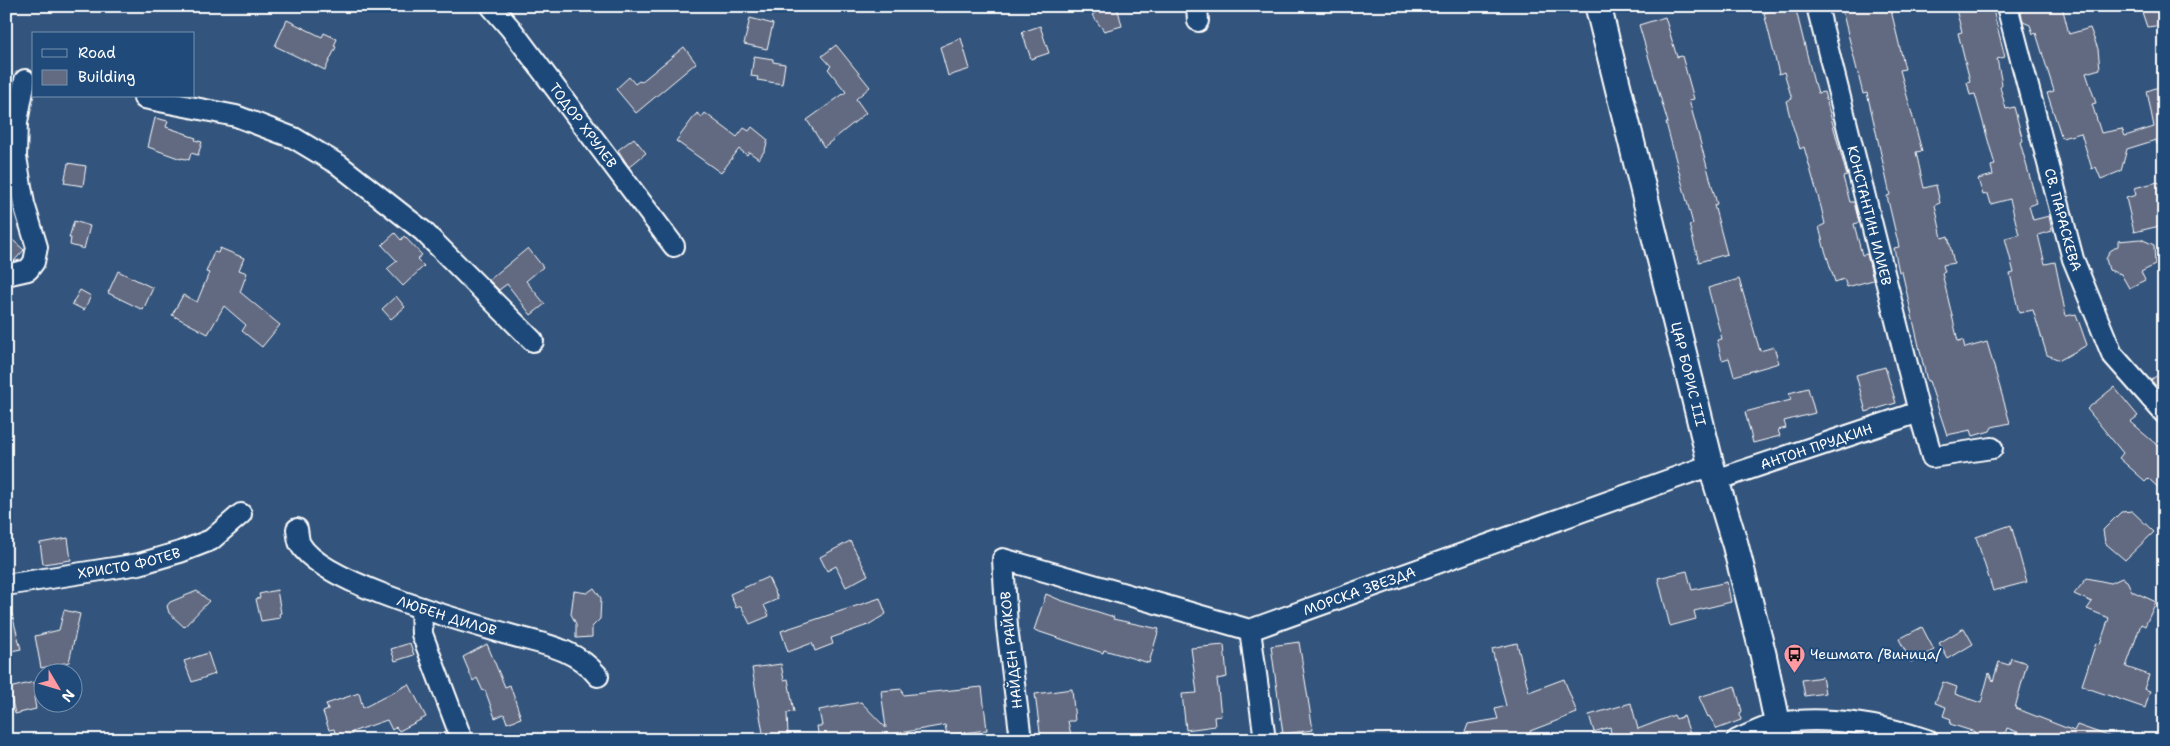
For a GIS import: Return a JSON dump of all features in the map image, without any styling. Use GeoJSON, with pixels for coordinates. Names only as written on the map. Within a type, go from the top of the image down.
{"type":"FeatureCollection","features":[{"type":"Feature","properties":{"kind":"street","name":"ТОДОР ХРУЛЕВ"},"geometry":{"type":"LineString","coordinates":[[491,6],[511,29],[674,246]]}},
{"type":"Feature","properties":{"kind":"street","name":"ЦАР БОРИС III"},"geometry":{"type":"LineString","coordinates":[[1598,6],[1713,473],[1735,544],[1780,732]]}},
{"type":"Feature","properties":{"kind":"street","name":"КОНСТАНТИН ИЛИЕВ"},"geometry":{"type":"LineString","coordinates":[[1817,6],[1932,457],[1992,448]]}},
{"type":"Feature","properties":{"kind":"street","name":"СВ. ПАРАСКЕВА"},"geometry":{"type":"LineString","coordinates":[[2007,6],[2073,259],[2112,354],[2164,413]]}},
{"type":"Feature","properties":{"kind":"street"},"geometry":{"type":"LineString","coordinates":[[6,275],[28,270],[34,262],[37,247],[24,204],[16,157],[17,122],[25,80]]}},
{"type":"Feature","properties":{"kind":"street"},"geometry":{"type":"LineString","coordinates":[[144,98],[236,116],[294,138],[339,165],[423,231],[533,341]]}},
{"type":"Feature","properties":{"kind":"street","name":"АНТОН ПРУДКИН"},"geometry":{"type":"LineString","coordinates":[[1713,473],[1921,419]]}},
{"type":"Feature","properties":{"kind":"street","name":"МОРСКА ЗВЕЗДА"},"geometry":{"type":"LineString","coordinates":[[1250,630],[1713,473]]}},
{"type":"Feature","properties":{"kind":"street","name":"ХРИСТО ФОТЕВ"},"geometry":{"type":"LineString","coordinates":[[6,586],[139,564],[180,552],[210,540],[241,514]]}},
{"type":"Feature","properties":{"kind":"street","name":"ЛЮБЕН ДИЛОВ"},"geometry":{"type":"LineString","coordinates":[[298,537],[317,562],[333,572],[421,608],[560,649],[588,664],[598,676]]}},
{"type":"Feature","properties":{"kind":"street","name":"НАЙДЕН РАЙКОВ"},"geometry":{"type":"LineString","coordinates":[[1021,740],[1007,627],[1003,560],[1250,630]]}},
{"type":"Feature","properties":{"kind":"street"},"geometry":{"type":"LineString","coordinates":[[421,608],[422,634],[462,740]]}},
{"type":"Feature","properties":{"kind":"street"},"geometry":{"type":"LineString","coordinates":[[1250,630],[1265,740]]}},
{"type":"Feature","properties":{"kind":"street"},"geometry":{"type":"LineString","coordinates":[[1737,740],[1828,720],[1909,734],[1926,740]]}},
{"type":"Feature","properties":{"kind":"building"},"geometry":{"type":"Polygon","coordinates":[[[1092,6],[1117,6],[1122,26],[1104,31],[1092,15],[1096,12],[1092,6]]]}},
{"type":"Feature","properties":{"kind":"building"},"geometry":{"type":"Polygon","coordinates":[[[1795,6],[1814,83],[1818,93],[1824,92],[1847,176],[1843,177],[1850,202],[1854,202],[1859,222],[1854,224],[1862,255],[1867,254],[1873,280],[1847,287],[1844,279],[1835,282],[1824,247],[1819,227],[1825,224],[1821,207],[1804,147],[1800,149],[1790,117],[1786,101],[1792,99],[1784,72],[1779,74],[1764,13],[1795,6]]]}},
{"type":"Feature","properties":{"kind":"building"},"geometry":{"type":"Polygon","coordinates":[[[1841,6],[1890,6],[1905,69],[1900,70],[1922,151],[1916,152],[1924,188],[1936,185],[1940,203],[1935,205],[1942,238],[1948,236],[1954,263],[1943,265],[1945,272],[1942,273],[1958,341],[1963,340],[1965,348],[1987,342],[2010,423],[1992,427],[1990,431],[1973,436],[1971,430],[1947,435],[1929,381],[1927,381],[1902,272],[1899,272],[1894,248],[1899,247],[1887,196],[1890,195],[1877,136],[1867,93],[1863,94],[1841,6]]]}},
{"type":"Feature","properties":{"kind":"building"},"geometry":{"type":"Polygon","coordinates":[[[1955,6],[1992,6],[2005,57],[1997,59],[2002,84],[2000,87],[2006,109],[2014,107],[2023,141],[2020,142],[2037,203],[2029,206],[2033,220],[2049,216],[2052,231],[2038,235],[2045,264],[2055,262],[2066,316],[2076,314],[2087,345],[2060,360],[2047,355],[2033,310],[2019,313],[2010,274],[2014,273],[2005,238],[2019,235],[2010,199],[1991,204],[1988,194],[1983,195],[1978,179],[1993,175],[1991,166],[1995,165],[1975,94],[1970,95],[1967,82],[1970,81],[1958,33],[1962,32],[1955,6]]]}},
{"type":"Feature","properties":{"kind":"building"},"geometry":{"type":"Polygon","coordinates":[[[2026,6],[2062,6],[2069,34],[2090,28],[2098,49],[2100,69],[2086,73],[2096,103],[2092,104],[2101,133],[2122,129],[2125,136],[2154,127],[2147,91],[2164,85],[2164,143],[2157,144],[2156,140],[2127,149],[2121,171],[2101,179],[2096,167],[2092,169],[2081,133],[2062,138],[2047,93],[2054,91],[2036,33],[2033,34],[2030,25],[2023,22],[2021,13],[2026,6]]]}},
{"type":"Feature","properties":{"kind":"building"},"geometry":{"type":"Polygon","coordinates":[[[2140,6],[2164,6],[2164,25],[2147,27],[2140,6]]]}},
{"type":"Feature","properties":{"kind":"building"},"geometry":{"type":"Polygon","coordinates":[[[1665,17],[1677,57],[1682,56],[1694,99],[1689,100],[1717,204],[1714,205],[1727,254],[1699,262],[1689,225],[1693,224],[1666,123],[1668,123],[1639,25],[1665,17]]]}},
{"type":"Feature","properties":{"kind":"building"},"geometry":{"type":"Polygon","coordinates":[[[750,18],[773,24],[767,49],[744,44],[750,18]]]}},
{"type":"Feature","properties":{"kind":"building"},"geometry":{"type":"Polygon","coordinates":[[[287,20],[322,37],[324,33],[337,39],[334,46],[336,47],[325,70],[275,46],[287,20]]]}},
{"type":"Feature","properties":{"kind":"building"},"geometry":{"type":"Polygon","coordinates":[[[1040,26],[1049,53],[1031,59],[1022,32],[1040,26]]]}},
{"type":"Feature","properties":{"kind":"building"},"geometry":{"type":"Polygon","coordinates":[[[961,38],[970,69],[948,76],[940,47],[961,38]]]}},
{"type":"Feature","properties":{"kind":"building"},"geometry":{"type":"Polygon","coordinates":[[[836,45],[870,87],[856,99],[866,113],[824,147],[807,120],[846,92],[828,69],[831,66],[822,56],[836,45]]]}},
{"type":"Feature","properties":{"kind":"building"},"geometry":{"type":"Polygon","coordinates":[[[684,47],[696,63],[636,113],[616,89],[629,77],[635,84],[639,81],[641,82],[684,47]]]}},
{"type":"Feature","properties":{"kind":"building"},"geometry":{"type":"Polygon","coordinates":[[[754,56],[773,59],[773,62],[785,64],[782,84],[757,80],[758,77],[751,76],[754,56]]]}},
{"type":"Feature","properties":{"kind":"building"},"geometry":{"type":"Polygon","coordinates":[[[697,113],[702,117],[705,113],[737,137],[744,128],[749,131],[752,127],[768,140],[765,150],[759,159],[749,152],[747,155],[739,149],[721,173],[676,141],[697,113]]]}},
{"type":"Feature","properties":{"kind":"building"},"geometry":{"type":"Polygon","coordinates":[[[155,118],[168,121],[166,127],[187,134],[196,138],[195,140],[202,142],[198,155],[191,153],[189,160],[181,159],[148,147],[155,118]]]}},
{"type":"Feature","properties":{"kind":"building"},"geometry":{"type":"Polygon","coordinates":[[[634,138],[646,153],[629,167],[618,150],[634,138]]]}},
{"type":"Feature","properties":{"kind":"building"},"geometry":{"type":"Polygon","coordinates":[[[68,163],[86,166],[83,186],[64,183],[68,163]]]}},
{"type":"Feature","properties":{"kind":"building"},"geometry":{"type":"Polygon","coordinates":[[[2158,182],[2164,186],[2164,225],[2134,232],[2126,198],[2136,195],[2134,188],[2158,182]]]}},
{"type":"Feature","properties":{"kind":"building"},"geometry":{"type":"Polygon","coordinates":[[[74,221],[90,226],[84,249],[70,245],[71,238],[69,238],[74,221]]]}},
{"type":"Feature","properties":{"kind":"building"},"geometry":{"type":"Polygon","coordinates":[[[395,233],[401,240],[404,236],[422,255],[417,259],[424,266],[403,286],[387,269],[397,261],[382,245],[395,233]]]}},
{"type":"Feature","properties":{"kind":"building"},"geometry":{"type":"Polygon","coordinates":[[[6,234],[24,250],[14,261],[6,263],[6,234]]]}},
{"type":"Feature","properties":{"kind":"building"},"geometry":{"type":"Polygon","coordinates":[[[2141,239],[2154,245],[2155,265],[2141,272],[2145,280],[2129,288],[2121,274],[2109,270],[2106,259],[2110,251],[2118,246],[2118,241],[2141,239]]]}},
{"type":"Feature","properties":{"kind":"building"},"geometry":{"type":"Polygon","coordinates":[[[220,248],[244,258],[239,270],[247,273],[240,292],[280,325],[262,347],[242,331],[246,325],[224,306],[208,334],[172,315],[183,295],[197,302],[209,273],[206,272],[214,252],[218,253],[220,248]]]}},
{"type":"Feature","properties":{"kind":"building"},"geometry":{"type":"Polygon","coordinates":[[[528,248],[543,267],[526,281],[545,304],[531,315],[507,284],[499,290],[489,280],[528,248]]]}},
{"type":"Feature","properties":{"kind":"building"},"geometry":{"type":"Polygon","coordinates":[[[118,271],[153,288],[143,310],[108,293],[118,271]]]}},
{"type":"Feature","properties":{"kind":"building"},"geometry":{"type":"Polygon","coordinates":[[[1739,279],[1760,351],[1774,347],[1779,363],[1734,376],[1729,358],[1722,360],[1717,340],[1722,339],[1708,288],[1739,279]]]}},
{"type":"Feature","properties":{"kind":"building"},"geometry":{"type":"Polygon","coordinates":[[[80,290],[91,296],[84,310],[72,304],[80,290]]]}},
{"type":"Feature","properties":{"kind":"building"},"geometry":{"type":"Polygon","coordinates":[[[396,296],[405,307],[391,319],[382,309],[396,296]]]}},
{"type":"Feature","properties":{"kind":"building"},"geometry":{"type":"Polygon","coordinates":[[[1885,367],[1896,403],[1866,412],[1856,375],[1885,367]]]}},
{"type":"Feature","properties":{"kind":"building"},"geometry":{"type":"Polygon","coordinates":[[[2164,370],[2164,395],[2151,380],[2164,370]]]}},
{"type":"Feature","properties":{"kind":"building"},"geometry":{"type":"Polygon","coordinates":[[[2114,387],[2138,416],[2130,422],[2164,451],[2164,493],[2148,478],[2145,481],[2119,458],[2123,453],[2087,409],[2114,387]]]}},
{"type":"Feature","properties":{"kind":"building"},"geometry":{"type":"Polygon","coordinates":[[[1808,388],[1815,413],[1784,421],[1786,428],[1778,430],[1780,436],[1753,443],[1745,412],[1791,400],[1789,393],[1808,388]]]}},
{"type":"Feature","properties":{"kind":"building"},"geometry":{"type":"Polygon","coordinates":[[[2132,511],[2154,532],[2125,560],[2105,543],[2103,530],[2121,512],[2132,511]]]}},
{"type":"Feature","properties":{"kind":"building"},"geometry":{"type":"Polygon","coordinates":[[[2011,525],[2027,582],[1993,591],[1976,537],[2011,525]]]}},
{"type":"Feature","properties":{"kind":"building"},"geometry":{"type":"Polygon","coordinates":[[[68,538],[71,560],[43,564],[40,543],[68,538]]]}},
{"type":"Feature","properties":{"kind":"building"},"geometry":{"type":"Polygon","coordinates":[[[850,541],[868,575],[846,587],[836,566],[827,571],[820,557],[850,541]]]}},
{"type":"Feature","properties":{"kind":"building"},"geometry":{"type":"Polygon","coordinates":[[[1687,571],[1692,590],[1727,582],[1731,602],[1694,611],[1696,619],[1670,626],[1658,578],[1687,571]]]}},
{"type":"Feature","properties":{"kind":"building"},"geometry":{"type":"Polygon","coordinates":[[[768,577],[778,599],[764,605],[769,616],[750,624],[741,606],[736,608],[730,594],[768,577]]]}},
{"type":"Feature","properties":{"kind":"building"},"geometry":{"type":"Polygon","coordinates":[[[2087,578],[2111,583],[2122,578],[2127,581],[2132,591],[2156,602],[2145,626],[2141,624],[2126,667],[2149,675],[2144,689],[2150,691],[2145,708],[2082,685],[2096,643],[2100,644],[2109,618],[2087,609],[2092,602],[2074,594],[2087,578]]]}},
{"type":"Feature","properties":{"kind":"building"},"geometry":{"type":"Polygon","coordinates":[[[594,588],[601,598],[600,619],[592,627],[592,637],[576,638],[576,624],[571,614],[574,591],[587,593],[594,588]]]}},
{"type":"Feature","properties":{"kind":"building"},"geometry":{"type":"Polygon","coordinates":[[[277,590],[281,613],[279,614],[280,618],[261,621],[256,599],[260,598],[259,594],[277,590]]]}},
{"type":"Feature","properties":{"kind":"building"},"geometry":{"type":"Polygon","coordinates":[[[197,591],[209,601],[184,627],[169,613],[167,606],[170,602],[197,591]]]}},
{"type":"Feature","properties":{"kind":"building"},"geometry":{"type":"Polygon","coordinates":[[[1046,594],[1114,617],[1113,619],[1159,629],[1149,663],[1104,650],[1103,653],[1034,630],[1046,594]]]}},
{"type":"Feature","properties":{"kind":"building"},"geometry":{"type":"Polygon","coordinates":[[[880,598],[886,614],[868,625],[831,638],[833,644],[815,651],[812,643],[788,652],[781,631],[880,598]]]}},
{"type":"Feature","properties":{"kind":"building"},"geometry":{"type":"Polygon","coordinates":[[[64,610],[80,614],[69,662],[40,664],[35,636],[59,630],[64,610]]]}},
{"type":"Feature","properties":{"kind":"building"},"geometry":{"type":"Polygon","coordinates":[[[6,611],[11,611],[21,649],[6,652],[6,611]]]}},
{"type":"Feature","properties":{"kind":"building"},"geometry":{"type":"Polygon","coordinates":[[[1922,627],[1934,650],[1911,662],[1899,639],[1922,627]]]}},
{"type":"Feature","properties":{"kind":"building"},"geometry":{"type":"Polygon","coordinates":[[[1964,628],[1973,644],[1948,659],[1939,643],[1964,628]]]}},
{"type":"Feature","properties":{"kind":"building"},"geometry":{"type":"Polygon","coordinates":[[[1299,642],[1313,730],[1283,734],[1271,646],[1299,642]]]}},
{"type":"Feature","properties":{"kind":"building"},"geometry":{"type":"Polygon","coordinates":[[[410,643],[414,655],[395,661],[391,649],[410,643]]]}},
{"type":"Feature","properties":{"kind":"building"},"geometry":{"type":"Polygon","coordinates":[[[1517,643],[1529,692],[1564,679],[1577,713],[1530,731],[1533,740],[1473,740],[1464,735],[1468,724],[1498,719],[1495,709],[1506,706],[1492,649],[1517,643]]]}},
{"type":"Feature","properties":{"kind":"building"},"geometry":{"type":"Polygon","coordinates":[[[487,644],[505,687],[510,685],[521,718],[507,723],[504,714],[495,718],[485,690],[483,691],[477,678],[473,681],[463,657],[487,644]]]}},
{"type":"Feature","properties":{"kind":"building"},"geometry":{"type":"Polygon","coordinates":[[[1224,645],[1227,677],[1217,679],[1221,716],[1214,717],[1215,726],[1186,730],[1182,694],[1197,693],[1191,648],[1224,645]]]}},
{"type":"Feature","properties":{"kind":"building"},"geometry":{"type":"Polygon","coordinates":[[[208,653],[215,674],[192,682],[184,661],[208,653]]]}},
{"type":"Feature","properties":{"kind":"building"},"geometry":{"type":"Polygon","coordinates":[[[2011,658],[2027,663],[2015,708],[2074,731],[2077,725],[2114,738],[2113,740],[2038,740],[2007,728],[2003,740],[1972,740],[1975,732],[1950,724],[1951,719],[1943,716],[1946,707],[1935,703],[1943,682],[1957,687],[1955,694],[1981,703],[1989,673],[1993,681],[1999,662],[2009,665],[2011,658]]]}},
{"type":"Feature","properties":{"kind":"building"},"geometry":{"type":"Polygon","coordinates":[[[781,664],[784,680],[788,679],[794,712],[787,713],[788,735],[764,739],[752,668],[781,664]]]}},
{"type":"Feature","properties":{"kind":"building"},"geometry":{"type":"Polygon","coordinates":[[[1822,677],[1825,693],[1805,696],[1802,680],[1822,677]]]}},
{"type":"Feature","properties":{"kind":"building"},"geometry":{"type":"Polygon","coordinates":[[[32,682],[32,710],[15,714],[9,688],[32,682]]]}},
{"type":"Feature","properties":{"kind":"building"},"geometry":{"type":"Polygon","coordinates":[[[409,684],[426,717],[399,731],[396,727],[392,730],[387,720],[337,739],[334,729],[329,730],[323,712],[328,710],[326,704],[359,693],[363,708],[409,684]]]}},
{"type":"Feature","properties":{"kind":"building"},"geometry":{"type":"Polygon","coordinates":[[[1735,686],[1742,711],[1740,714],[1741,720],[1717,729],[1708,717],[1699,697],[1735,686]]]}},
{"type":"Feature","properties":{"kind":"building"},"geometry":{"type":"Polygon","coordinates":[[[982,687],[987,730],[947,735],[945,725],[861,740],[819,740],[817,726],[822,726],[819,710],[861,702],[886,728],[881,691],[902,689],[903,695],[982,687]]]}},
{"type":"Feature","properties":{"kind":"building"},"geometry":{"type":"Polygon","coordinates":[[[1072,689],[1075,721],[1068,721],[1072,740],[1041,740],[1035,694],[1072,689]]]}},
{"type":"Feature","properties":{"kind":"building"},"geometry":{"type":"Polygon","coordinates":[[[1631,703],[1638,729],[1674,715],[1676,719],[1684,716],[1692,740],[1612,740],[1610,727],[1594,732],[1589,715],[1631,703]]]}},
{"type":"Feature","properties":{"kind":"place","name":"Чешмата /Виница/"},"geometry":{"type":"Point","coordinates":[1794,673]}}]}
